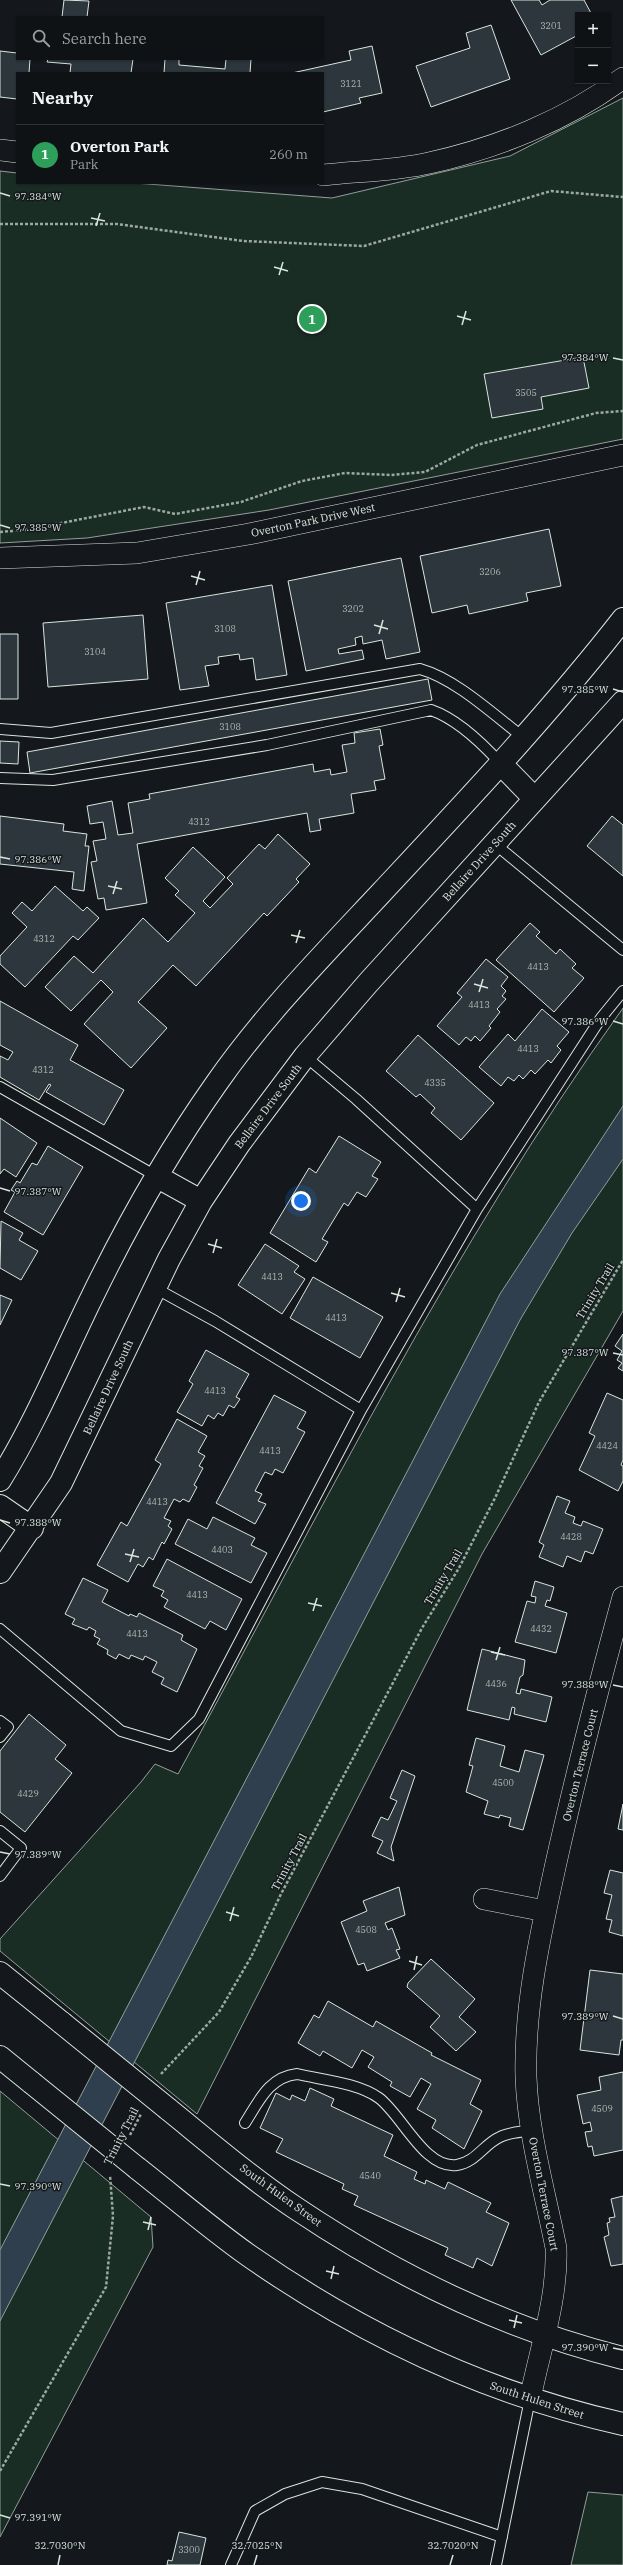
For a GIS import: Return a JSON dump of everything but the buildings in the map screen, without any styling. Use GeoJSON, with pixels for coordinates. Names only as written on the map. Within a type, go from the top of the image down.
{"type":"FeatureCollection","features":[{"type":"Feature","properties":{"kind":"main road"},"geometry":{"type":"LineString","coordinates":[[2,1472],[129,1223],[156,1176],[194,1116],[253,1034],[288,993],[501,764],[579,675],[623,620]]}},
{"type":"Feature","properties":{"kind":"main road","name":"Bellaire Drive South"},"geometry":{"type":"LineString","coordinates":[[0,1572],[32,1528],[61,1483],[84,1439],[155,1288],[201,1201],[239,1144],[305,1056],[368,983],[623,702]]}},
{"type":"Feature","properties":{"kind":"main road"},"geometry":{"type":"LineString","coordinates":[[501,764],[535,799]]}},
{"type":"Feature","properties":{"kind":"main road"},"geometry":{"type":"LineString","coordinates":[[156,1176],[201,1201]]}},
{"type":"Feature","properties":{"kind":"main road"},"geometry":{"type":"LineString","coordinates":[[0,1506],[32,1528]]}},
{"type":"Feature","properties":{"kind":"main road","name":"South Hulen Street"},"geometry":{"type":"LineString","coordinates":[[0,1974],[168,2109],[296,2209],[333,2232],[425,2285],[543,2335],[623,2358]]}},
{"type":"Feature","properties":{"kind":"main road","name":"South Hulen Street"},"geometry":{"type":"LineString","coordinates":[[0,2057],[217,2232],[310,2296],[424,2357],[502,2390],[623,2424]]}},
{"type":"Feature","properties":{"kind":"street"},"geometry":{"type":"LineString","coordinates":[[324,175],[428,163],[508,140],[577,109],[623,78]]}},
{"type":"Feature","properties":{"kind":"street"},"geometry":{"type":"LineString","coordinates":[[0,150],[16,152]]}},
{"type":"Feature","properties":{"kind":"street","name":"Overton Park Drive West"},"geometry":{"type":"LineString","coordinates":[[0,558],[57,557],[144,551],[249,534],[623,455]]}},
{"type":"Feature","properties":{"kind":"street","name":"Overton Terrace Court"},"geometry":{"type":"LineString","coordinates":[[530,2399],[554,2290],[556,2248],[532,2130],[526,2079],[526,2055],[535,1967],[546,1911],[623,1597]]}},
{"type":"Feature","properties":{"kind":"street"},"geometry":{"type":"LineString","coordinates":[[484,1899],[546,1911]]}},
{"type":"Feature","properties":{"kind":"lane"},"geometry":{"type":"LineString","coordinates":[[0,729],[51,733],[420,669],[440,677],[524,738]]}},
{"type":"Feature","properties":{"kind":"lane"},"geometry":{"type":"LineString","coordinates":[[0,778],[53,780],[267,745],[431,710],[447,716],[457,726],[482,742],[501,764]]}},
{"type":"Feature","properties":{"kind":"lane"},"geometry":{"type":"LineString","coordinates":[[495,844],[623,950]]}},
{"type":"Feature","properties":{"kind":"lane"},"geometry":{"type":"LineString","coordinates":[[0,1629],[121,1731],[171,1746],[199,1719],[361,1410],[476,1209],[601,1018],[623,990]]}},
{"type":"Feature","properties":{"kind":"lane"},"geometry":{"type":"LineString","coordinates":[[305,1056],[356,1099],[476,1209]]}},
{"type":"Feature","properties":{"kind":"lane"},"geometry":{"type":"LineString","coordinates":[[0,1087],[156,1176]]}},
{"type":"Feature","properties":{"kind":"lane"},"geometry":{"type":"LineString","coordinates":[[155,1288],[215,1321],[361,1410]]}},
{"type":"Feature","properties":{"kind":"lane"},"geometry":{"type":"LineString","coordinates":[[0,1721],[8,1727],[0,1737]]}},
{"type":"Feature","properties":{"kind":"lane"},"geometry":{"type":"LineString","coordinates":[[0,1832],[21,1848],[0,1876]]}},
{"type":"Feature","properties":{"kind":"lane","name":"Overton Terrace Court"},"geometry":{"type":"LineString","coordinates":[[245,2123],[265,2091],[275,2080],[286,2075],[297,2074],[365,2091],[378,2098],[424,2151],[434,2160],[445,2164],[457,2165],[469,2161],[500,2136],[532,2130]]}},
{"type":"Feature","properties":{"kind":"lane"},"geometry":{"type":"LineString","coordinates":[[496,2565],[530,2399]]}},
{"type":"Feature","properties":{"kind":"lane"},"geometry":{"type":"LineString","coordinates":[[231,2565],[236,2549],[256,2511],[285,2494],[322,2482],[362,2489],[502,2537]]}},
{"type":"Feature","properties":{"kind":"path"},"geometry":{"type":"LineString","coordinates":[[0,224],[118,224],[243,241],[364,246],[550,191],[623,197]]}},
{"type":"Feature","properties":{"kind":"path"},"geometry":{"type":"LineString","coordinates":[[0,532],[25,530],[144,507],[175,514],[241,502],[302,481],[345,473],[391,475],[425,472],[476,445],[596,413],[623,411]]}},
{"type":"Feature","properties":{"kind":"path","name":"Trinity Trail"},"geometry":{"type":"LineString","coordinates":[[159,2079],[163,2072],[219,2012],[247,1964],[281,1894],[422,1628],[459,1568],[495,1498],[539,1402],[623,1260]]}},
{"type":"Feature","properties":{"kind":"path","name":"Trinity Trail"},"geometry":{"type":"LineString","coordinates":[[127,2142],[145,2107]]}},
{"type":"Feature","properties":{"kind":"path","name":"Trinity Trail"},"geometry":{"type":"LineString","coordinates":[[0,2471],[106,2288],[114,2216],[109,2177],[113,2170]]}},
{"type":"Feature","properties":{"kind":"green space"},"geometry":{"type":"Polygon","coordinates":[[[623,98],[623,439],[269,510],[87,538],[0,543],[0,171],[16,173],[16,184],[147,184],[332,198],[510,156],[623,98]]]}},
{"type":"Feature","properties":{"kind":"green space"},"geometry":{"type":"Polygon","coordinates":[[[623,1008],[623,1311],[482,1554],[197,2114],[0,1951],[0,1939],[141,1782],[155,1764],[178,1774],[335,1481],[444,1288],[560,1099],[623,1008]]]}},
{"type":"Feature","properties":{"kind":"green space"},"geometry":{"type":"Polygon","coordinates":[[[0,2091],[151,2217],[153,2247],[0,2537],[0,2091]]]}},
{"type":"Feature","properties":{"kind":"green space"},"geometry":{"type":"Polygon","coordinates":[[[588,2492],[623,2495],[623,2565],[571,2565],[588,2492]]]}},
{"type":"Feature","properties":{"kind":"water"},"geometry":{"type":"Polygon","coordinates":[[[623,1106],[623,1159],[572,1233],[520,1320],[0,2321],[0,2250],[500,1294],[623,1106]]]}},
{"type":"Feature","properties":{"kind":"place","name":"Overton Park"},"geometry":{"type":"Point","coordinates":[312,319]}}]}
